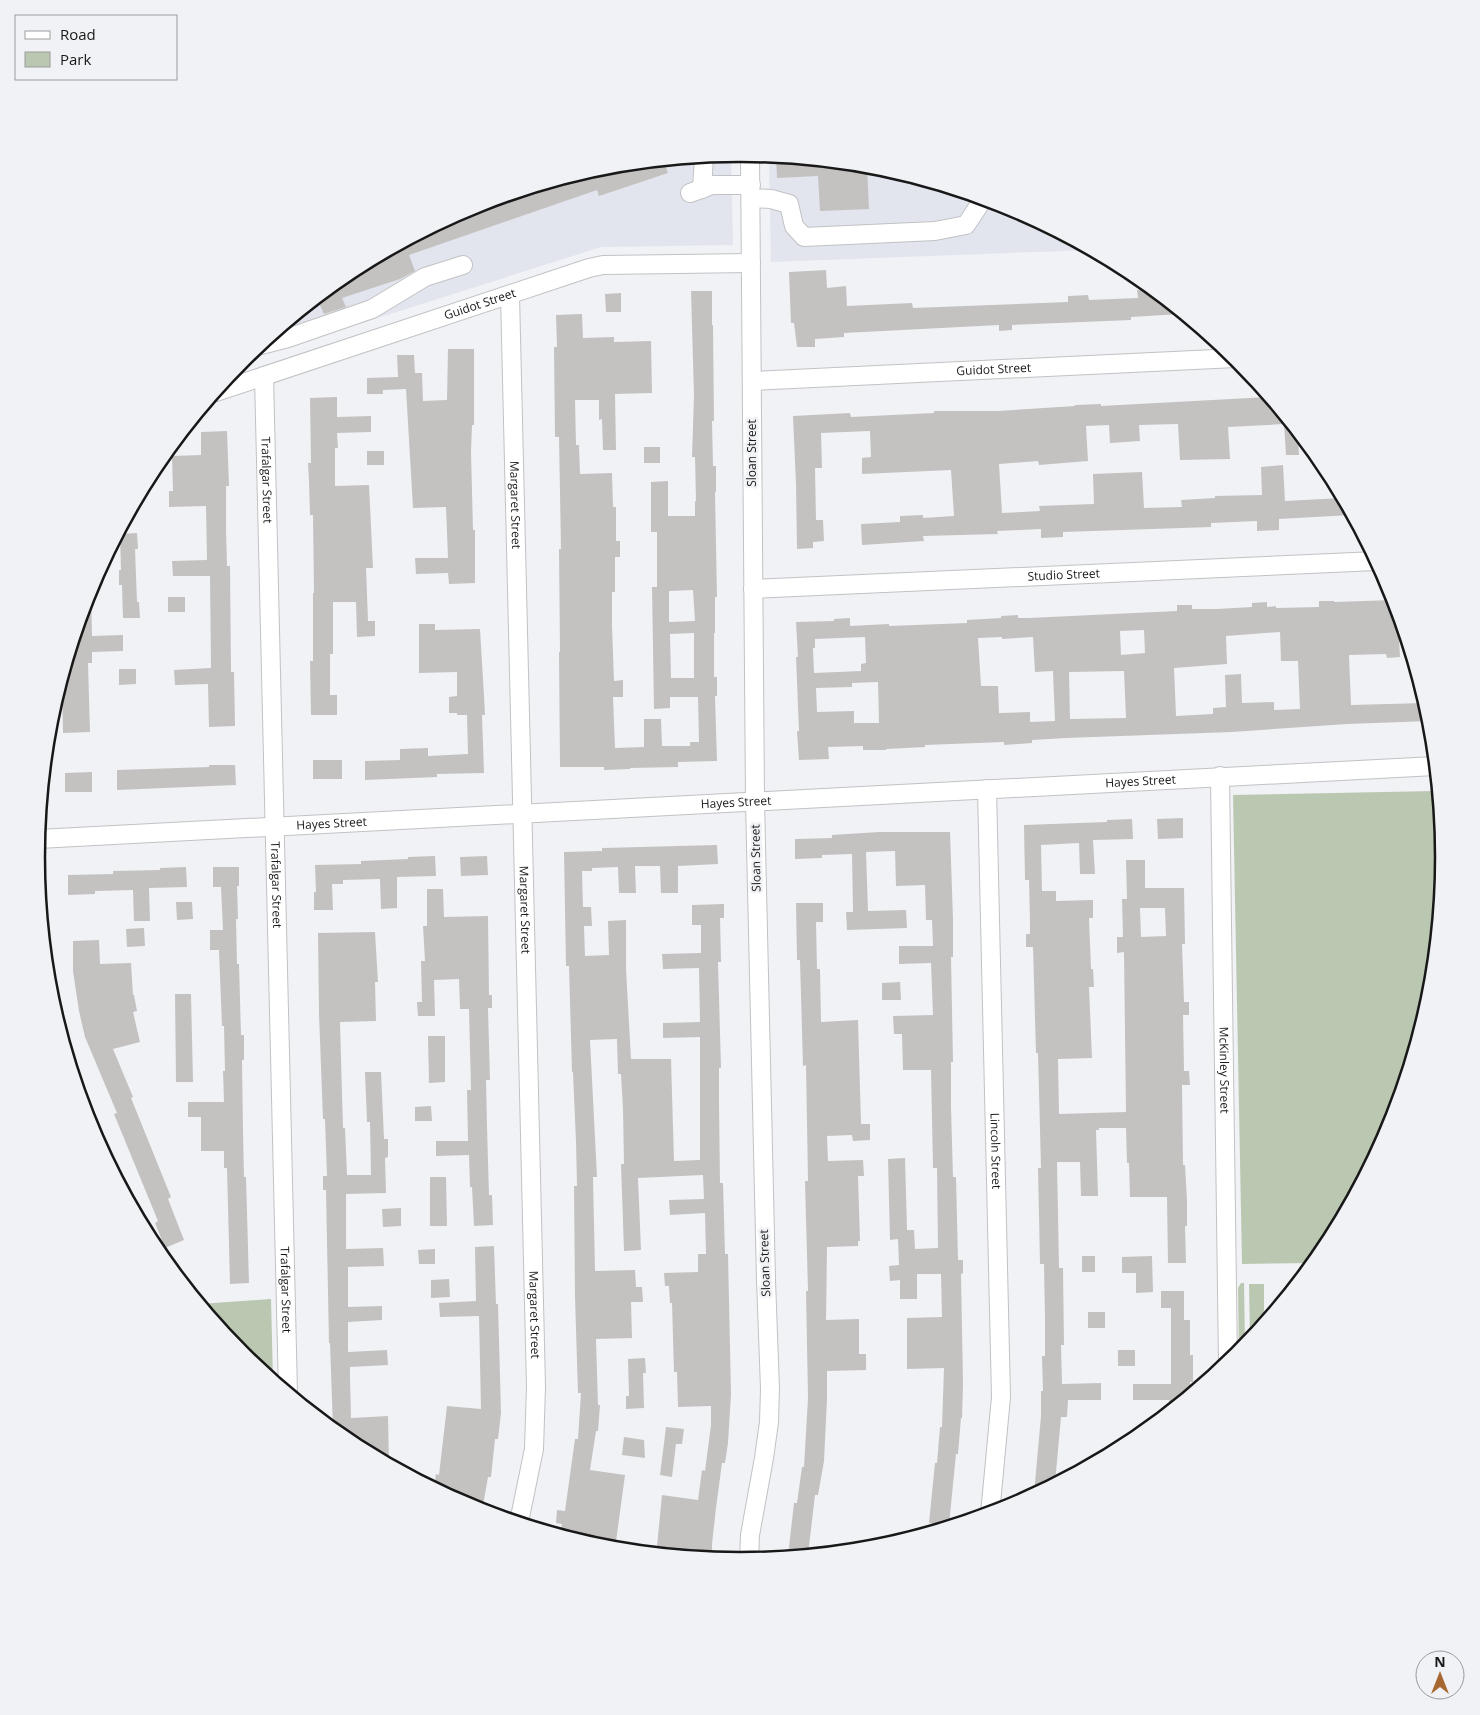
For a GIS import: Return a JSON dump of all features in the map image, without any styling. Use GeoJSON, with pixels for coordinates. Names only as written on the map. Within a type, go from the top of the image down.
{"type":"FeatureCollection","features":[{"type":"Feature","properties":{"kind":"street","name":"Sloan Street"},"geometry":{"type":"LineString","coordinates":[[749,1552],[750,1535],[769,1422],[770,1389],[755,801],[750,162]]}},
{"type":"Feature","properties":{"kind":"street"},"geometry":{"type":"LineString","coordinates":[[702,164],[696,191],[712,185],[751,192],[789,204],[794,226],[804,237],[935,231],[966,225],[979,205]]}},
{"type":"Feature","properties":{"kind":"street","name":"Guidot Street"},"geometry":{"type":"LineString","coordinates":[[228,388],[589,268],[603,265],[751,263]]}},
{"type":"Feature","properties":{"kind":"street"},"geometry":{"type":"LineString","coordinates":[[275,341],[372,309],[425,277],[463,265]]}},
{"type":"Feature","properties":{"kind":"street","name":"Margaret Street"},"geometry":{"type":"LineString","coordinates":[[510,295],[536,1387],[534,1449],[520,1517]]}},
{"type":"Feature","properties":{"kind":"street","name":"Guidot Street"},"geometry":{"type":"LineString","coordinates":[[752,381],[1223,359]]}},
{"type":"Feature","properties":{"kind":"street","name":"Trafalgar Street"},"geometry":{"type":"LineString","coordinates":[[264,376],[288,1385]]}},
{"type":"Feature","properties":{"kind":"street","name":"Studio Street"},"geometry":{"type":"LineString","coordinates":[[753,589],[1368,561]]}},
{"type":"Feature","properties":{"kind":"street","name":"Hayes Street"},"geometry":{"type":"LineString","coordinates":[[45,839],[1429,766]]}},
{"type":"Feature","properties":{"kind":"street","name":"McKinley Street"},"geometry":{"type":"LineString","coordinates":[[1220,776],[1228,1352]]}},
{"type":"Feature","properties":{"kind":"street","name":"Lincoln Street"},"geometry":{"type":"LineString","coordinates":[[987,789],[1001,1397],[991,1506]]}},
{"type":"Feature","properties":{"kind":"shaded area"},"geometry":{"type":"Polygon","coordinates":[[[731,162],[733,245],[601,247],[261,355],[317,306],[354,280],[409,247],[560,186],[649,168],[731,162]]]}},
{"type":"Feature","properties":{"kind":"shaded area"},"geometry":{"type":"Polygon","coordinates":[[[769,163],[831,168],[920,186],[1006,215],[1078,250],[771,262],[769,163]]]}},
{"type":"Feature","properties":{"kind":"green space"},"geometry":{"type":"Polygon","coordinates":[[[1432,791],[1435,851],[1434,903],[1422,993],[1411,1037],[1398,1081],[1363,1165],[1342,1205],[1304,1263],[1242,1264],[1233,795],[1432,791]]]}},
{"type":"Feature","properties":{"kind":"green space"},"geometry":{"type":"Polygon","coordinates":[[[1241,1283],[1244,1283],[1245,1335],[1239,1341],[1238,1288],[1241,1283]]]}},
{"type":"Feature","properties":{"kind":"green space"},"geometry":{"type":"Polygon","coordinates":[[[1249,1284],[1264,1284],[1264,1315],[1250,1330],[1249,1284]]]}},
{"type":"Feature","properties":{"kind":"green space"},"geometry":{"type":"Polygon","coordinates":[[[271,1299],[273,1371],[217,1316],[207,1304],[271,1299]]]}},
{"type":"Feature","properties":{"kind":"building"},"geometry":{"type":"Polygon","coordinates":[[[776,164],[831,168],[867,174],[869,209],[820,211],[818,176],[777,178],[776,164]]]}},
{"type":"Feature","properties":{"kind":"building"},"geometry":{"type":"Polygon","coordinates":[[[666,167],[668,173],[599,196],[597,190],[409,255],[415,271],[400,279],[342,298],[346,307],[324,314],[319,304],[354,280],[433,234],[474,215],[560,186],[604,176],[666,167]]]}},
{"type":"Feature","properties":{"kind":"building"},"geometry":{"type":"Polygon","coordinates":[[[826,270],[827,288],[846,286],[847,306],[912,303],[913,308],[1068,302],[1068,296],[1088,295],[1089,300],[1138,298],[1137,290],[1140,290],[1173,314],[1131,317],[1131,320],[1012,325],[1012,330],[999,331],[999,325],[844,333],[844,337],[815,339],[815,347],[797,347],[794,323],[791,323],[789,272],[826,270]]]}},
{"type":"Feature","properties":{"kind":"building"},"geometry":{"type":"Polygon","coordinates":[[[691,291],[712,291],[713,466],[716,466],[717,597],[715,597],[714,677],[717,677],[717,696],[715,696],[717,761],[678,762],[678,767],[604,770],[604,767],[560,767],[559,549],[561,549],[559,437],[555,437],[554,347],[557,347],[556,315],[582,314],[583,338],[614,337],[614,342],[651,341],[652,393],[615,394],[616,450],[603,450],[602,419],[599,420],[599,400],[575,400],[576,445],[579,445],[580,474],[612,473],[613,507],[616,507],[616,541],[620,541],[620,557],[615,557],[615,592],[612,592],[612,626],[614,681],[623,680],[623,697],[613,697],[615,748],[644,747],[644,719],[661,719],[662,746],[690,746],[690,742],[699,742],[698,697],[670,697],[670,708],[654,709],[652,587],[657,587],[657,532],[651,532],[651,482],[668,481],[668,516],[695,516],[695,457],[692,457],[694,395],[691,291]],[[693,590],[669,591],[669,622],[695,621],[693,590]],[[694,633],[670,634],[671,678],[694,678],[694,633]]]}},
{"type":"Feature","properties":{"kind":"building"},"geometry":{"type":"Polygon","coordinates":[[[621,293],[621,312],[606,312],[605,294],[621,293]]]}},
{"type":"Feature","properties":{"kind":"building"},"geometry":{"type":"Polygon","coordinates":[[[448,349],[474,349],[474,425],[472,425],[471,452],[473,530],[475,530],[475,583],[449,584],[448,573],[416,574],[415,558],[448,558],[446,507],[413,508],[406,389],[383,390],[383,394],[367,394],[367,378],[398,377],[397,355],[414,355],[415,373],[422,373],[423,401],[447,400],[448,349]]]}},
{"type":"Feature","properties":{"kind":"building"},"geometry":{"type":"Polygon","coordinates":[[[337,397],[337,417],[371,416],[371,432],[337,433],[338,448],[335,448],[335,486],[369,485],[373,568],[366,568],[368,621],[375,621],[375,636],[357,637],[356,602],[333,602],[333,654],[330,654],[330,695],[337,695],[337,715],[311,715],[310,661],[313,661],[314,593],[313,515],[310,515],[308,463],[311,463],[310,398],[337,397]]]}},
{"type":"Feature","properties":{"kind":"building"},"geometry":{"type":"Polygon","coordinates":[[[1261,397],[1283,424],[1228,427],[1230,459],[1180,460],[1178,424],[1139,425],[1140,441],[1110,443],[1109,425],[1086,426],[1088,461],[1039,465],[1038,461],[999,464],[1002,513],[1040,511],[1039,506],[1094,504],[1093,474],[1142,472],[1144,508],[1182,507],[1181,500],[1215,498],[1215,496],[1262,495],[1261,467],[1283,465],[1285,501],[1335,498],[1345,515],[1279,519],[1279,530],[1257,531],[1257,521],[1211,523],[1211,527],[1063,532],[1063,537],[1041,538],[1041,529],[997,531],[998,534],[923,536],[924,541],[862,545],[861,524],[900,522],[900,516],[923,515],[923,518],[954,516],[951,470],[862,474],[862,458],[871,457],[870,431],[821,433],[822,468],[815,468],[816,520],[823,520],[824,541],[813,542],[813,548],[797,549],[793,416],[850,413],[851,417],[934,413],[934,411],[998,411],[1101,404],[1101,406],[1261,397]]]}},
{"type":"Feature","properties":{"kind":"building"},"geometry":{"type":"Polygon","coordinates":[[[1284,425],[1298,444],[1299,455],[1286,455],[1284,425]]]}},
{"type":"Feature","properties":{"kind":"building"},"geometry":{"type":"Polygon","coordinates":[[[227,431],[229,486],[226,486],[226,530],[227,566],[230,566],[231,672],[234,672],[235,726],[209,727],[208,684],[175,685],[174,670],[211,668],[210,576],[173,576],[172,561],[207,560],[206,506],[169,507],[169,491],[173,491],[172,457],[201,455],[201,432],[227,431]]]}},
{"type":"Feature","properties":{"kind":"building"},"geometry":{"type":"Polygon","coordinates":[[[644,447],[660,447],[660,463],[644,463],[644,447]]]}},
{"type":"Feature","properties":{"kind":"building"},"geometry":{"type":"Polygon","coordinates":[[[367,451],[384,451],[384,465],[367,465],[367,451]]]}},
{"type":"Feature","properties":{"kind":"building"},"geometry":{"type":"Polygon","coordinates":[[[137,533],[138,549],[135,549],[137,602],[139,602],[140,618],[123,618],[122,585],[119,585],[119,570],[121,570],[120,544],[126,534],[137,533]]]}},
{"type":"Feature","properties":{"kind":"building"},"geometry":{"type":"Polygon","coordinates":[[[168,597],[185,597],[185,612],[168,612],[168,597]]]}},
{"type":"Feature","properties":{"kind":"building"},"geometry":{"type":"Polygon","coordinates":[[[1385,600],[1399,637],[1400,657],[1387,658],[1386,654],[1349,655],[1351,705],[1417,703],[1422,721],[1347,724],[1232,732],[1066,738],[1032,740],[1032,743],[1004,745],[1004,742],[925,745],[925,747],[886,750],[863,750],[863,746],[828,747],[829,759],[799,760],[796,622],[834,621],[834,619],[850,618],[850,626],[967,623],[967,620],[1018,615],[1018,618],[1029,618],[1177,611],[1177,605],[1192,605],[1192,609],[1217,609],[1252,607],[1252,603],[1267,602],[1267,607],[1276,606],[1276,608],[1319,607],[1319,601],[1385,600]],[[1144,630],[1120,631],[1121,655],[1145,653],[1144,630]],[[1280,632],[1226,636],[1227,664],[1174,668],[1176,716],[1213,714],[1213,708],[1226,707],[1225,675],[1241,674],[1242,703],[1274,702],[1274,710],[1300,709],[1298,661],[1281,661],[1280,632]],[[865,637],[815,639],[815,648],[813,648],[814,673],[861,671],[861,664],[866,663],[865,637]],[[1002,637],[978,638],[981,686],[998,686],[999,713],[1030,712],[1030,722],[1055,721],[1053,671],[1035,672],[1033,637],[1002,639],[1002,637]],[[1124,671],[1069,672],[1070,719],[1126,718],[1124,671]],[[878,682],[852,683],[852,687],[816,688],[817,712],[854,711],[854,723],[879,723],[878,682]]]}},
{"type":"Feature","properties":{"kind":"building"},"geometry":{"type":"Polygon","coordinates":[[[91,609],[92,636],[123,635],[123,651],[92,652],[92,663],[88,663],[90,732],[63,733],[62,704],[82,634],[91,609]]]}},
{"type":"Feature","properties":{"kind":"building"},"geometry":{"type":"Polygon","coordinates":[[[419,624],[435,624],[435,630],[480,629],[485,715],[482,715],[484,773],[437,774],[437,777],[365,780],[365,761],[400,760],[400,749],[428,748],[428,756],[468,754],[467,715],[449,713],[449,697],[457,696],[457,672],[419,673],[419,624]]]}},
{"type":"Feature","properties":{"kind":"building"},"geometry":{"type":"Polygon","coordinates":[[[119,669],[136,669],[136,684],[119,685],[119,669]]]}},
{"type":"Feature","properties":{"kind":"building"},"geometry":{"type":"Polygon","coordinates":[[[313,760],[342,760],[342,779],[313,779],[313,760]]]}},
{"type":"Feature","properties":{"kind":"building"},"geometry":{"type":"Polygon","coordinates":[[[209,765],[235,765],[236,785],[117,790],[117,770],[209,767],[209,765]]]}},
{"type":"Feature","properties":{"kind":"building"},"geometry":{"type":"Polygon","coordinates":[[[92,772],[92,792],[65,792],[65,773],[92,772]]]}},
{"type":"Feature","properties":{"kind":"building"},"geometry":{"type":"Polygon","coordinates":[[[1183,818],[1183,838],[1158,839],[1157,819],[1183,818]]]}},
{"type":"Feature","properties":{"kind":"building"},"geometry":{"type":"Polygon","coordinates":[[[1132,819],[1133,839],[1093,840],[1095,874],[1080,874],[1079,843],[1041,845],[1042,891],[1056,891],[1056,901],[1093,900],[1093,918],[1089,918],[1091,969],[1093,969],[1094,987],[1089,987],[1092,1058],[1058,1059],[1059,1114],[1126,1112],[1124,952],[1117,953],[1117,937],[1123,937],[1122,899],[1127,899],[1126,860],[1145,860],[1145,888],[1184,888],[1185,944],[1182,944],[1184,1002],[1189,1002],[1189,1015],[1183,1015],[1184,1071],[1189,1071],[1190,1085],[1182,1085],[1183,1165],[1185,1165],[1187,1201],[1187,1226],[1185,1226],[1186,1263],[1168,1263],[1167,1197],[1130,1197],[1126,1128],[1099,1128],[1099,1130],[1096,1130],[1098,1196],[1081,1196],[1080,1162],[1057,1162],[1059,1268],[1063,1268],[1064,1345],[1061,1345],[1062,1384],[1101,1383],[1101,1400],[1068,1400],[1067,1417],[1061,1417],[1056,1476],[1035,1487],[1041,1416],[1041,1391],[1043,1391],[1042,1356],[1045,1356],[1045,1320],[1044,1264],[1040,1264],[1038,1168],[1041,1168],[1038,1053],[1036,1053],[1033,947],[1026,947],[1026,934],[1030,934],[1030,921],[1029,880],[1025,880],[1024,825],[1107,822],[1107,820],[1132,819]],[[1140,908],[1141,937],[1166,936],[1165,908],[1140,908]]]}},
{"type":"Feature","properties":{"kind":"building"},"geometry":{"type":"Polygon","coordinates":[[[879,832],[950,832],[953,919],[953,957],[951,957],[953,1062],[951,1062],[951,1107],[953,1177],[956,1177],[958,1260],[963,1260],[963,1273],[961,1274],[963,1384],[962,1418],[958,1454],[956,1454],[949,1520],[937,1524],[929,1523],[935,1463],[937,1463],[940,1427],[942,1427],[944,1368],[907,1369],[907,1318],[942,1317],[941,1274],[917,1274],[917,1299],[900,1299],[900,1280],[890,1281],[889,1266],[899,1265],[898,1239],[890,1240],[888,1159],[905,1158],[907,1230],[914,1230],[915,1249],[938,1248],[937,1168],[933,1168],[931,1070],[903,1070],[902,1034],[894,1034],[893,1016],[933,1015],[931,963],[899,964],[899,946],[933,946],[932,920],[926,920],[925,885],[896,886],[895,851],[866,852],[868,911],[906,910],[907,928],[847,930],[846,912],[853,912],[852,854],[822,855],[822,858],[795,859],[795,839],[832,838],[832,835],[879,832]]]}},
{"type":"Feature","properties":{"kind":"building"},"geometry":{"type":"Polygon","coordinates":[[[717,845],[718,864],[678,866],[678,893],[661,893],[660,866],[635,866],[636,893],[619,893],[618,867],[592,868],[592,871],[582,871],[583,907],[591,907],[592,926],[584,926],[585,956],[609,955],[608,921],[626,920],[626,969],[631,1059],[671,1059],[674,1161],[700,1160],[700,1037],[663,1038],[663,1023],[700,1022],[699,968],[663,969],[662,954],[701,953],[701,925],[692,925],[692,905],[724,904],[724,918],[720,918],[721,962],[718,962],[721,1068],[719,1068],[720,1183],[723,1183],[725,1254],[728,1254],[731,1394],[728,1443],[725,1463],[722,1463],[712,1551],[657,1546],[662,1495],[698,1500],[702,1470],[705,1471],[711,1425],[711,1406],[678,1407],[677,1372],[674,1372],[672,1303],[670,1303],[669,1286],[665,1286],[664,1273],[698,1272],[698,1254],[706,1254],[705,1213],[670,1215],[669,1200],[704,1199],[703,1175],[638,1178],[641,1250],[624,1251],[621,1164],[624,1164],[623,1110],[621,1074],[618,1074],[617,1039],[590,1040],[597,1177],[593,1177],[595,1271],[635,1270],[636,1287],[642,1287],[643,1302],[631,1302],[632,1338],[596,1339],[598,1405],[600,1405],[598,1431],[596,1431],[590,1470],[625,1475],[616,1541],[561,1529],[562,1524],[556,1523],[557,1510],[565,1511],[575,1439],[578,1439],[581,1393],[578,1393],[574,1186],[577,1186],[576,1142],[569,966],[566,966],[564,852],[602,851],[602,848],[717,845]]]}},
{"type":"Feature","properties":{"kind":"building"},"geometry":{"type":"Polygon","coordinates":[[[435,856],[436,876],[397,877],[397,908],[381,909],[380,879],[343,880],[343,884],[332,884],[333,910],[314,910],[314,892],[316,892],[315,865],[361,864],[361,861],[435,856]]]}},
{"type":"Feature","properties":{"kind":"building"},"geometry":{"type":"Polygon","coordinates":[[[487,856],[488,875],[461,876],[460,857],[487,856]]]}},
{"type":"Feature","properties":{"kind":"building"},"geometry":{"type":"Polygon","coordinates":[[[186,867],[187,887],[149,888],[150,921],[134,921],[133,890],[95,891],[95,894],[68,895],[68,875],[113,874],[113,871],[160,870],[160,868],[186,867]]]}},
{"type":"Feature","properties":{"kind":"building"},"geometry":{"type":"Polygon","coordinates":[[[213,867],[239,867],[239,886],[237,886],[238,919],[236,919],[237,964],[239,964],[241,1035],[244,1035],[244,1060],[242,1060],[243,1131],[249,1283],[230,1284],[227,1168],[224,1168],[224,1151],[201,1151],[201,1117],[188,1117],[188,1102],[224,1102],[224,1026],[222,1026],[219,950],[210,950],[210,930],[223,930],[221,887],[213,887],[213,867]]]}},
{"type":"Feature","properties":{"kind":"building"},"geometry":{"type":"Polygon","coordinates":[[[427,889],[443,889],[444,917],[488,916],[489,995],[492,995],[492,1008],[488,1008],[490,1080],[486,1080],[489,1195],[492,1195],[493,1225],[474,1226],[469,1155],[436,1156],[436,1141],[468,1141],[467,1090],[471,1090],[469,1009],[460,1009],[459,979],[434,980],[435,1016],[418,1016],[417,1002],[422,1002],[421,961],[425,961],[423,926],[427,926],[427,889]]]}},
{"type":"Feature","properties":{"kind":"building"},"geometry":{"type":"Polygon","coordinates":[[[176,902],[192,902],[193,919],[177,920],[176,902]]]}},
{"type":"Feature","properties":{"kind":"building"},"geometry":{"type":"Polygon","coordinates":[[[796,903],[823,903],[823,922],[816,922],[817,969],[820,969],[821,1022],[858,1020],[861,1124],[870,1124],[870,1140],[853,1141],[852,1135],[827,1136],[828,1161],[863,1160],[864,1176],[858,1176],[860,1241],[858,1241],[858,1246],[827,1247],[826,1320],[859,1319],[859,1354],[866,1354],[866,1370],[827,1371],[824,1461],[818,1495],[815,1495],[809,1549],[789,1551],[794,1503],[797,1503],[802,1467],[804,1467],[808,1398],[805,1181],[808,1181],[806,1065],[803,1066],[800,960],[797,960],[796,903]]]}},
{"type":"Feature","properties":{"kind":"building"},"geometry":{"type":"Polygon","coordinates":[[[144,928],[145,946],[127,947],[126,929],[144,928]]]}},
{"type":"Feature","properties":{"kind":"building"},"geometry":{"type":"Polygon","coordinates":[[[375,932],[378,982],[375,982],[376,1021],[340,1022],[343,1128],[345,1128],[347,1175],[371,1175],[370,1122],[367,1122],[365,1072],[381,1072],[384,1139],[388,1139],[388,1157],[385,1158],[386,1193],[346,1194],[346,1249],[383,1248],[384,1266],[348,1267],[348,1307],[382,1306],[382,1320],[348,1322],[348,1352],[387,1350],[388,1365],[350,1367],[350,1378],[351,1418],[388,1416],[389,1457],[333,1420],[326,1190],[323,1190],[323,1176],[327,1176],[319,1014],[318,933],[375,932]]]}},
{"type":"Feature","properties":{"kind":"building"},"geometry":{"type":"Polygon","coordinates":[[[99,940],[100,964],[131,963],[133,995],[137,1011],[133,1012],[140,1042],[113,1049],[171,1197],[168,1199],[184,1240],[165,1248],[155,1223],[158,1221],[114,1114],[117,1113],[85,1037],[79,1011],[73,971],[73,941],[99,940]]]}},
{"type":"Feature","properties":{"kind":"building"},"geometry":{"type":"Polygon","coordinates":[[[900,982],[901,1000],[882,1000],[882,983],[900,982]]]}},
{"type":"Feature","properties":{"kind":"building"},"geometry":{"type":"Polygon","coordinates":[[[175,994],[191,994],[193,1082],[176,1082],[175,994]]]}},
{"type":"Feature","properties":{"kind":"building"},"geometry":{"type":"Polygon","coordinates":[[[428,1036],[445,1036],[445,1082],[429,1083],[428,1036]]]}},
{"type":"Feature","properties":{"kind":"building"},"geometry":{"type":"Polygon","coordinates":[[[431,1106],[432,1121],[415,1121],[415,1107],[431,1106]]]}},
{"type":"Feature","properties":{"kind":"building"},"geometry":{"type":"Polygon","coordinates":[[[430,1177],[446,1177],[447,1226],[430,1226],[430,1177]]]}},
{"type":"Feature","properties":{"kind":"building"},"geometry":{"type":"Polygon","coordinates":[[[401,1208],[401,1226],[383,1227],[382,1209],[401,1208]]]}},
{"type":"Feature","properties":{"kind":"building"},"geometry":{"type":"Polygon","coordinates":[[[494,1246],[496,1304],[498,1304],[501,1413],[498,1439],[495,1439],[491,1477],[488,1477],[483,1503],[435,1482],[436,1474],[439,1475],[447,1406],[481,1409],[479,1316],[440,1317],[439,1303],[476,1301],[475,1247],[494,1246]]]}},
{"type":"Feature","properties":{"kind":"building"},"geometry":{"type":"Polygon","coordinates":[[[435,1249],[435,1264],[419,1264],[418,1250],[435,1249]]]}},
{"type":"Feature","properties":{"kind":"building"},"geometry":{"type":"Polygon","coordinates":[[[1082,1256],[1095,1256],[1095,1272],[1082,1272],[1082,1256]]]}},
{"type":"Feature","properties":{"kind":"building"},"geometry":{"type":"Polygon","coordinates":[[[1152,1256],[1153,1292],[1136,1293],[1136,1273],[1122,1273],[1122,1257],[1152,1256]]]}},
{"type":"Feature","properties":{"kind":"building"},"geometry":{"type":"Polygon","coordinates":[[[449,1279],[450,1297],[431,1298],[431,1280],[449,1279]]]}},
{"type":"Feature","properties":{"kind":"building"},"geometry":{"type":"Polygon","coordinates":[[[1161,1291],[1184,1291],[1184,1320],[1190,1320],[1190,1355],[1193,1355],[1193,1382],[1190,1382],[1190,1386],[1169,1404],[1169,1400],[1133,1400],[1133,1384],[1171,1384],[1171,1308],[1161,1308],[1161,1291]]]}},
{"type":"Feature","properties":{"kind":"building"},"geometry":{"type":"Polygon","coordinates":[[[1088,1312],[1105,1312],[1105,1328],[1088,1328],[1088,1312]]]}},
{"type":"Feature","properties":{"kind":"building"},"geometry":{"type":"Polygon","coordinates":[[[1118,1350],[1135,1350],[1135,1366],[1118,1366],[1118,1350]]]}},
{"type":"Feature","properties":{"kind":"building"},"geometry":{"type":"Polygon","coordinates":[[[645,1358],[646,1373],[643,1373],[644,1408],[626,1409],[626,1396],[629,1396],[628,1359],[645,1358]]]}},
{"type":"Feature","properties":{"kind":"building"},"geometry":{"type":"Polygon","coordinates":[[[666,1427],[684,1429],[682,1444],[676,1444],[672,1477],[660,1475],[666,1427]]]}},
{"type":"Feature","properties":{"kind":"building"},"geometry":{"type":"Polygon","coordinates":[[[624,1437],[644,1440],[645,1458],[622,1455],[624,1437]]]}}]}
